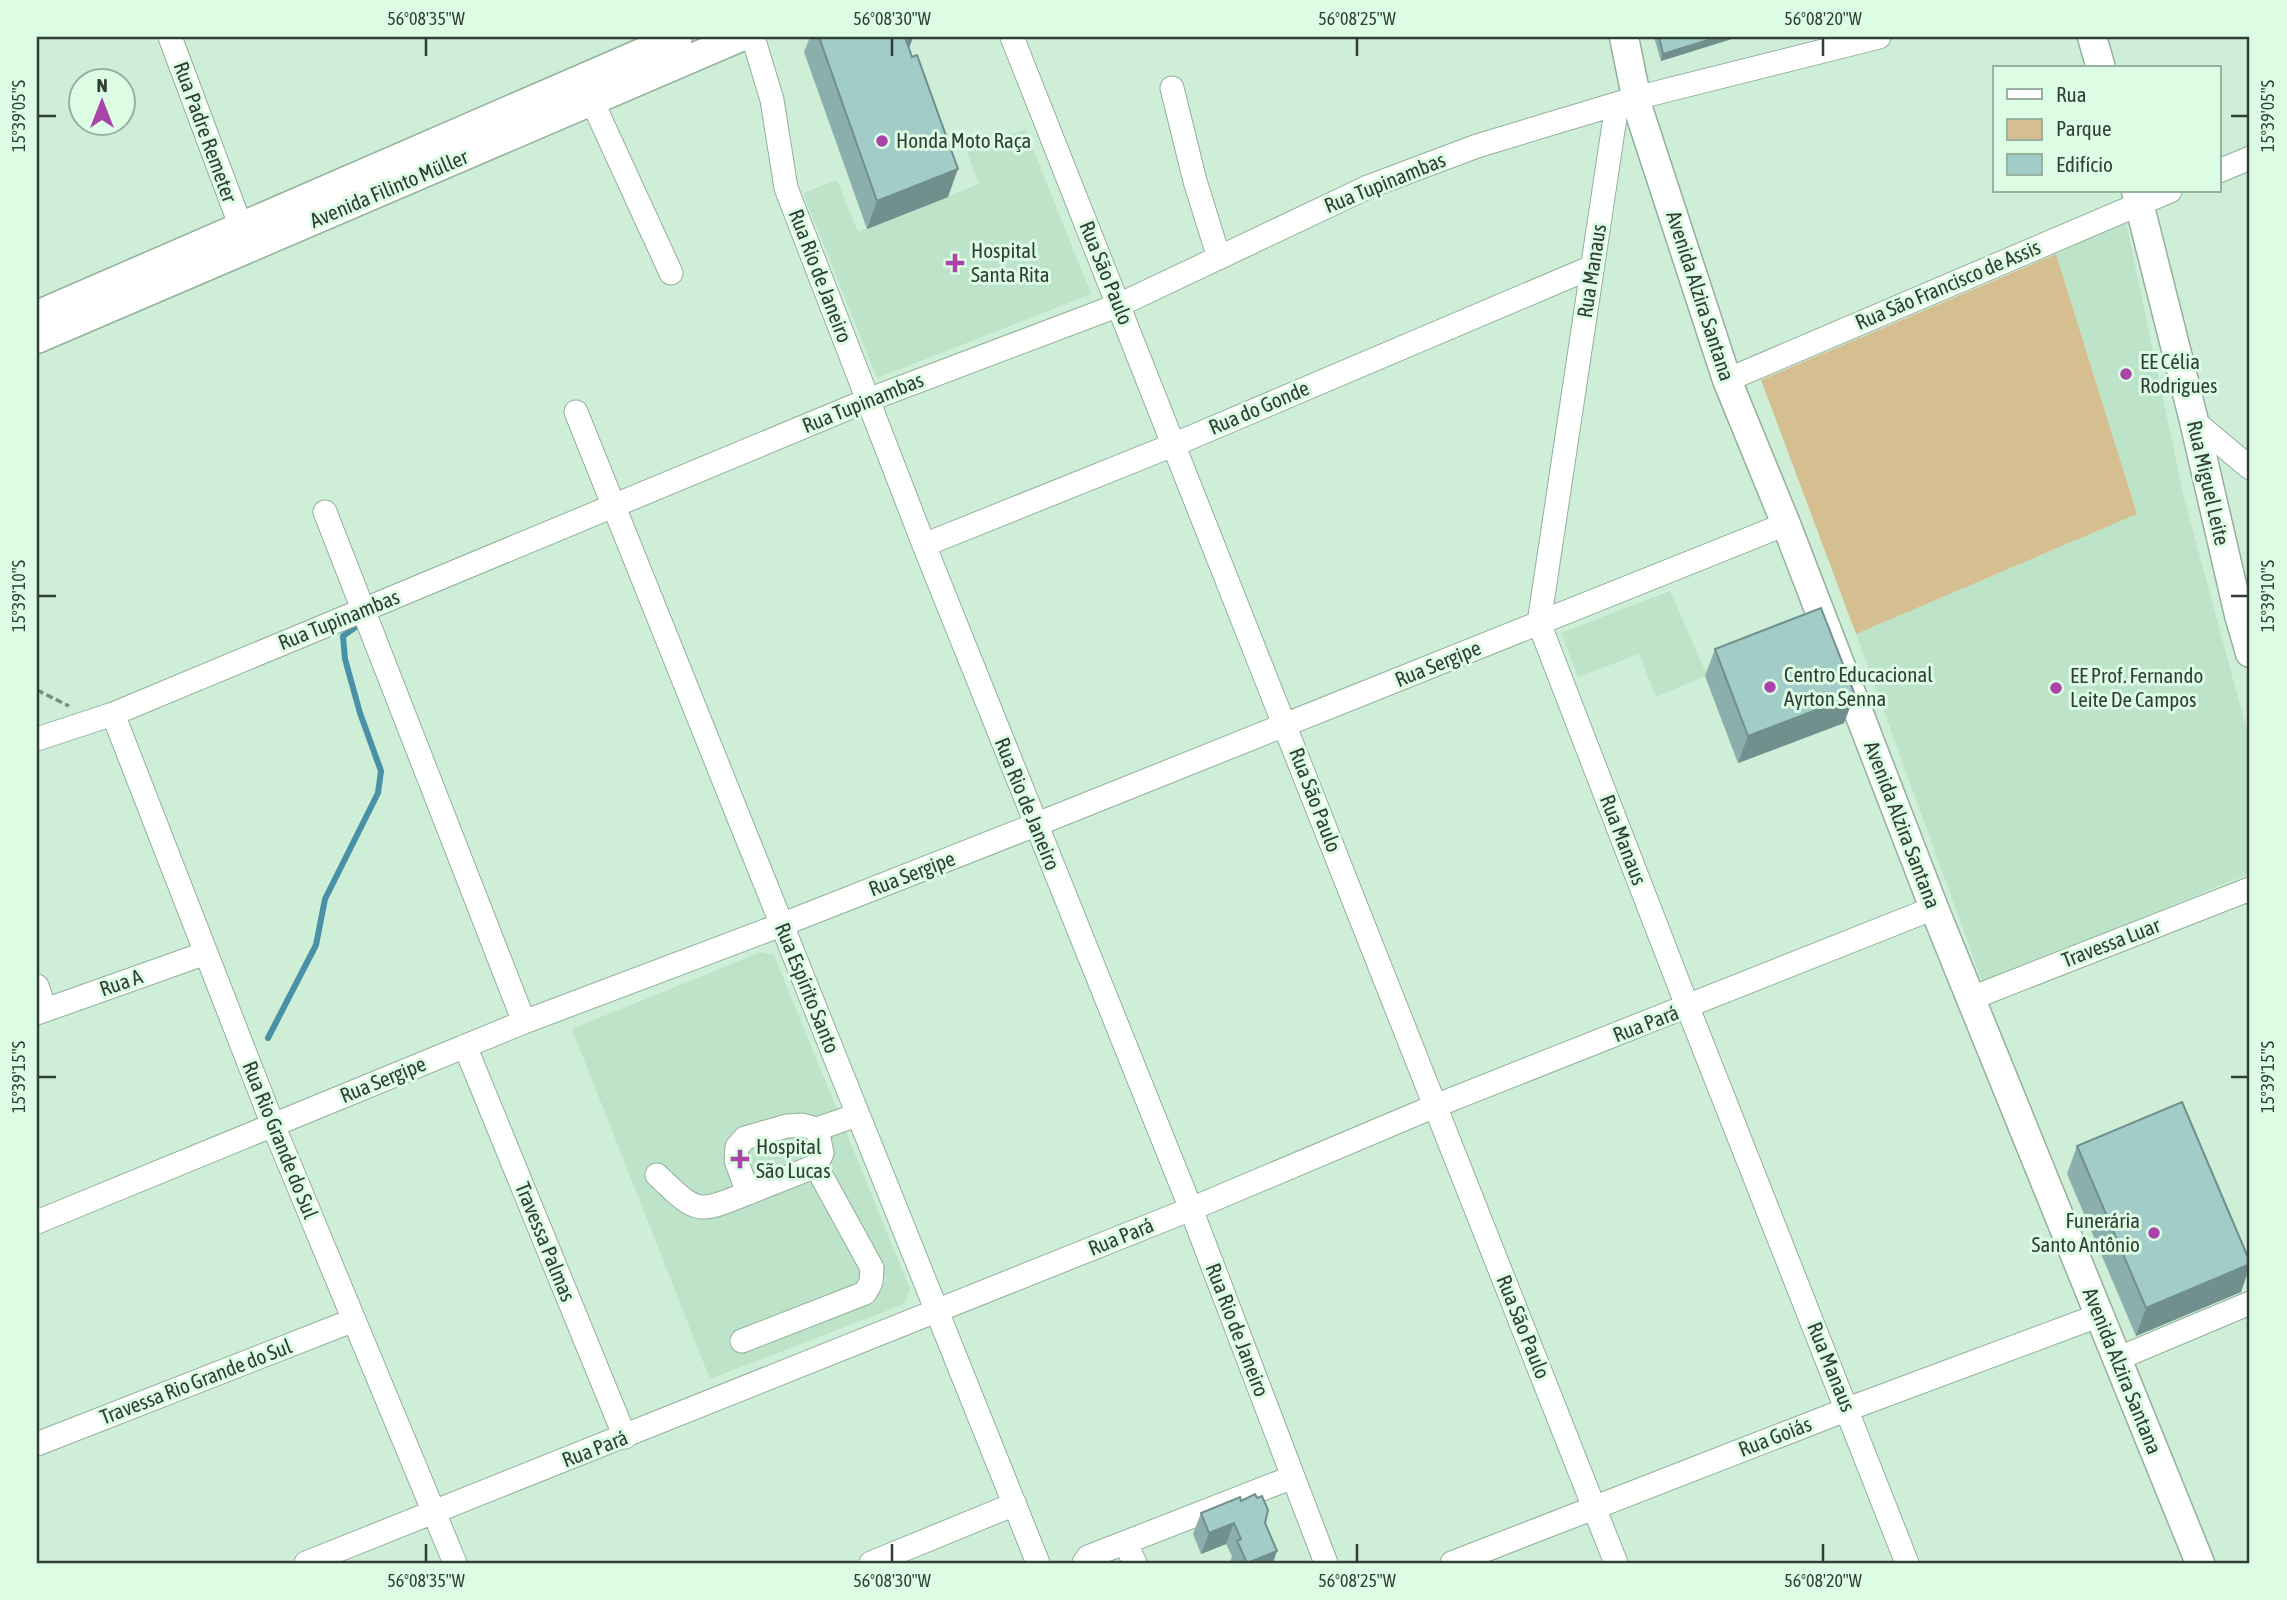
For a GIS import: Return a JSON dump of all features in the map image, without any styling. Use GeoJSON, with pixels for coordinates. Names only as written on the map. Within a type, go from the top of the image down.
{"type":"FeatureCollection","features":[{"type":"Feature","properties":{"kind":"main road","name":"Avenida Filinto Müller"},"geometry":{"type":"LineString","coordinates":[[40,336],[241,227],[678,37]]}},
{"type":"Feature","properties":{"kind":"main road","name":"Avenida Filinto Müller"},"geometry":{"type":"LineString","coordinates":[[40,336],[741,37]]}},
{"type":"Feature","properties":{"kind":"main road","name":"Avenida Alzira Santana"},"geometry":{"type":"LineString","coordinates":[[1624,37],[1626,101],[1727,380],[1786,524],[1934,908],[2200,1563]]}},
{"type":"Feature","properties":{"kind":"main road"},"geometry":{"type":"LineString","coordinates":[[2092,37],[2100,66]]}},
{"type":"Feature","properties":{"kind":"main road","name":"Rua Miguel Leite"},"geometry":{"type":"LineString","coordinates":[[2138,197],[2250,653]]}},
{"type":"Feature","properties":{"kind":"street","name":"Rua Padre Remeter"},"geometry":{"type":"LineString","coordinates":[[170,37],[241,227]]}},
{"type":"Feature","properties":{"kind":"street","name":"Rua Rio de Janeiro"},"geometry":{"type":"LineString","coordinates":[[752,37],[772,100],[786,188],[923,545],[1191,1209],[1326,1563]]}},
{"type":"Feature","properties":{"kind":"street","name":"Rua São Paulo"},"geometry":{"type":"LineString","coordinates":[[1012,37],[1616,1563]]}},
{"type":"Feature","properties":{"kind":"street","name":"Rua Tupinambas"},"geometry":{"type":"LineString","coordinates":[[37,738],[113,714],[868,400],[1119,305],[1368,187],[1477,146],[1626,101],[1879,37]]}},
{"type":"Feature","properties":{"kind":"street"},"geometry":{"type":"LineString","coordinates":[[1172,88],[1195,181],[1219,258]]}},
{"type":"Feature","properties":{"kind":"street"},"geometry":{"type":"LineString","coordinates":[[592,101],[671,273]]}},
{"type":"Feature","properties":{"kind":"street","name":"Rua Manaus"},"geometry":{"type":"LineString","coordinates":[[1626,101],[1592,267],[1539,623],[1908,1563]]}},
{"type":"Feature","properties":{"kind":"street"},"geometry":{"type":"LineString","coordinates":[[2220,171],[2250,158]]}},
{"type":"Feature","properties":{"kind":"street","name":"Rua São Francisco de Assis"},"geometry":{"type":"LineString","coordinates":[[1727,380],[2138,197],[2165,192]]}},
{"type":"Feature","properties":{"kind":"street","name":"Rua do Gonde"},"geometry":{"type":"LineString","coordinates":[[923,545],[1173,445],[1592,267]]}},
{"type":"Feature","properties":{"kind":"street","name":"Rua Espírito Santo"},"geometry":{"type":"LineString","coordinates":[[576,412],[1038,1563]]}},
{"type":"Feature","properties":{"kind":"street"},"geometry":{"type":"LineString","coordinates":[[2194,421],[2250,468]]}},
{"type":"Feature","properties":{"kind":"street"},"geometry":{"type":"LineString","coordinates":[[325,512],[524,1021]]}},
{"type":"Feature","properties":{"kind":"street","name":"Rua Sergipe"},"geometry":{"type":"LineString","coordinates":[[37,1222],[524,1021],[781,925],[1035,825],[1786,524]]}},
{"type":"Feature","properties":{"kind":"street","name":"Rua Rio Grande do Sul"},"geometry":{"type":"LineString","coordinates":[[113,714],[272,1125],[455,1563]]}},
{"type":"Feature","properties":{"kind":"street","name":"Travessa Luar"},"geometry":{"type":"LineString","coordinates":[[1972,998],[2250,889]]}},
{"type":"Feature","properties":{"kind":"street","name":"Rua Pará"},"geometry":{"type":"LineString","coordinates":[[306,1563],[1191,1209],[1435,1106],[1688,1008],[1934,908]]}},
{"type":"Feature","properties":{"kind":"street","name":"Rua A"},"geometry":{"type":"LineString","coordinates":[[41,1011],[206,953]]}},
{"type":"Feature","properties":{"kind":"street"},"geometry":{"type":"LineString","coordinates":[[37,986],[41,1011]]}},
{"type":"Feature","properties":{"kind":"street","name":"Travessa Palmas"},"geometry":{"type":"LineString","coordinates":[[465,1046],[625,1437]]}},
{"type":"Feature","properties":{"kind":"street"},"geometry":{"type":"LineString","coordinates":[[748,1193],[736,1160],[737,1147],[745,1138],[788,1126],[802,1125],[817,1129],[857,1115]]}},
{"type":"Feature","properties":{"kind":"street"},"geometry":{"type":"LineString","coordinates":[[657,1175],[687,1203],[697,1207],[712,1207],[816,1167],[822,1153],[817,1129]]}},
{"type":"Feature","properties":{"kind":"street"},"geometry":{"type":"LineString","coordinates":[[742,1341],[864,1293],[871,1282],[872,1268],[816,1167]]}},
{"type":"Feature","properties":{"kind":"street"},"geometry":{"type":"LineString","coordinates":[[2117,1359],[2250,1303]]}},
{"type":"Feature","properties":{"kind":"street","name":"Rua Goiás"},"geometry":{"type":"LineString","coordinates":[[1452,1563],[1848,1409],[2100,1315]]}},
{"type":"Feature","properties":{"kind":"street","name":"Travessa Rio Grande do Sul"},"geometry":{"type":"LineString","coordinates":[[37,1444],[354,1320]]}},
{"type":"Feature","properties":{"kind":"street"},"geometry":{"type":"LineString","coordinates":[[1084,1563],[1088,1557],[1130,1553],[1293,1477]]}},
{"type":"Feature","properties":{"kind":"street"},"geometry":{"type":"LineString","coordinates":[[871,1563],[1015,1504]]}},
{"type":"Feature","properties":{"kind":"shaded area","name":"Hospital Santa Rita"},"geometry":{"type":"Polygon","coordinates":[[[1025,129],[1091,294],[877,378],[803,193],[837,180],[858,232],[979,184],[967,152],[1025,129]]]}},
{"type":"Feature","properties":{"kind":"shaded area","name":"EE Prof. Fernando Leite De Campos"},"geometry":{"type":"Polygon","coordinates":[[[2126,222],[2183,494],[2250,742],[2250,873],[1983,984],[1856,634],[2137,514],[2056,254],[2126,222]]]}},
{"type":"Feature","properties":{"kind":"shaded area","name":"Centro Educacional Ayrton Senna"},"geometry":{"type":"Polygon","coordinates":[[[1670,591],[1707,675],[1844,723],[1738,763],[1705,676],[1656,697],[1639,654],[1578,677],[1561,633],[1670,591]]]}},
{"type":"Feature","properties":{"kind":"shaded area","name":"Hospital São Lucas"},"geometry":{"type":"Polygon","coordinates":[[[761,952],[774,955],[910,1289],[904,1304],[710,1379],[572,1029],[761,952]]]}},
{"type":"Feature","properties":{"kind":"green space"},"geometry":{"type":"Polygon","coordinates":[[[2056,254],[2137,514],[1856,634],[1761,380],[2056,254]]]}},
{"type":"Feature","properties":{"kind":"building","name":"Honda Moto Raça"},"geometry":{"type":"Polygon","coordinates":[[[819,37],[905,37],[912,57],[917,55],[958,169],[877,201],[819,37]]]}},
{"type":"Feature","properties":{"kind":"building"},"geometry":{"type":"Polygon","coordinates":[[[1659,37],[1718,37],[1663,54],[1659,37]]]}},
{"type":"Feature","properties":{"kind":"building"},"geometry":{"type":"Polygon","coordinates":[[[1821,608],[1855,695],[1748,736],[1715,649],[1821,608]]]}},
{"type":"Feature","properties":{"kind":"building","name":"Funerária Santo Antônio"},"geometry":{"type":"Polygon","coordinates":[[[2182,1102],[2250,1264],[2146,1308],[2077,1146],[2182,1102]]]}},
{"type":"Feature","properties":{"kind":"building"},"geometry":{"type":"Polygon","coordinates":[[[1255,1494],[1257,1498],[1262,1496],[1268,1510],[1265,1523],[1277,1551],[1247,1563],[1237,1541],[1241,1539],[1234,1523],[1209,1533],[1201,1513],[1240,1497],[1241,1501],[1255,1494]]]}},
{"type":"Feature","properties":{"kind":"waterway"},"geometry":{"type":"LineString","coordinates":[[268,1038],[316,945],[325,899],[378,793],[381,771],[360,713],[345,659],[343,636],[357,626]]}},
{"type":"Feature","properties":{"kind":"place","name":"Honda Moto Raça"},"geometry":{"type":"Point","coordinates":[882,141]}},
{"type":"Feature","properties":{"kind":"place","name":"Hospital Santa Rita"},"geometry":{"type":"Point","coordinates":[955,263]}},
{"type":"Feature","properties":{"kind":"place","name":"EE Célia Rodrigues"},"geometry":{"type":"Point","coordinates":[2126,374]}},
{"type":"Feature","properties":{"kind":"place","name":"Centro Educacional Ayrton Senna"},"geometry":{"type":"Point","coordinates":[1770,687]}},
{"type":"Feature","properties":{"kind":"place","name":"EE Prof. Fernando Leite De Campos"},"geometry":{"type":"Point","coordinates":[2056,688]}},
{"type":"Feature","properties":{"kind":"place","name":"Hospital São Lucas"},"geometry":{"type":"Point","coordinates":[740,1159]}},
{"type":"Feature","properties":{"kind":"place","name":"Funerária Santo Antônio"},"geometry":{"type":"Point","coordinates":[2154,1233]}}]}
